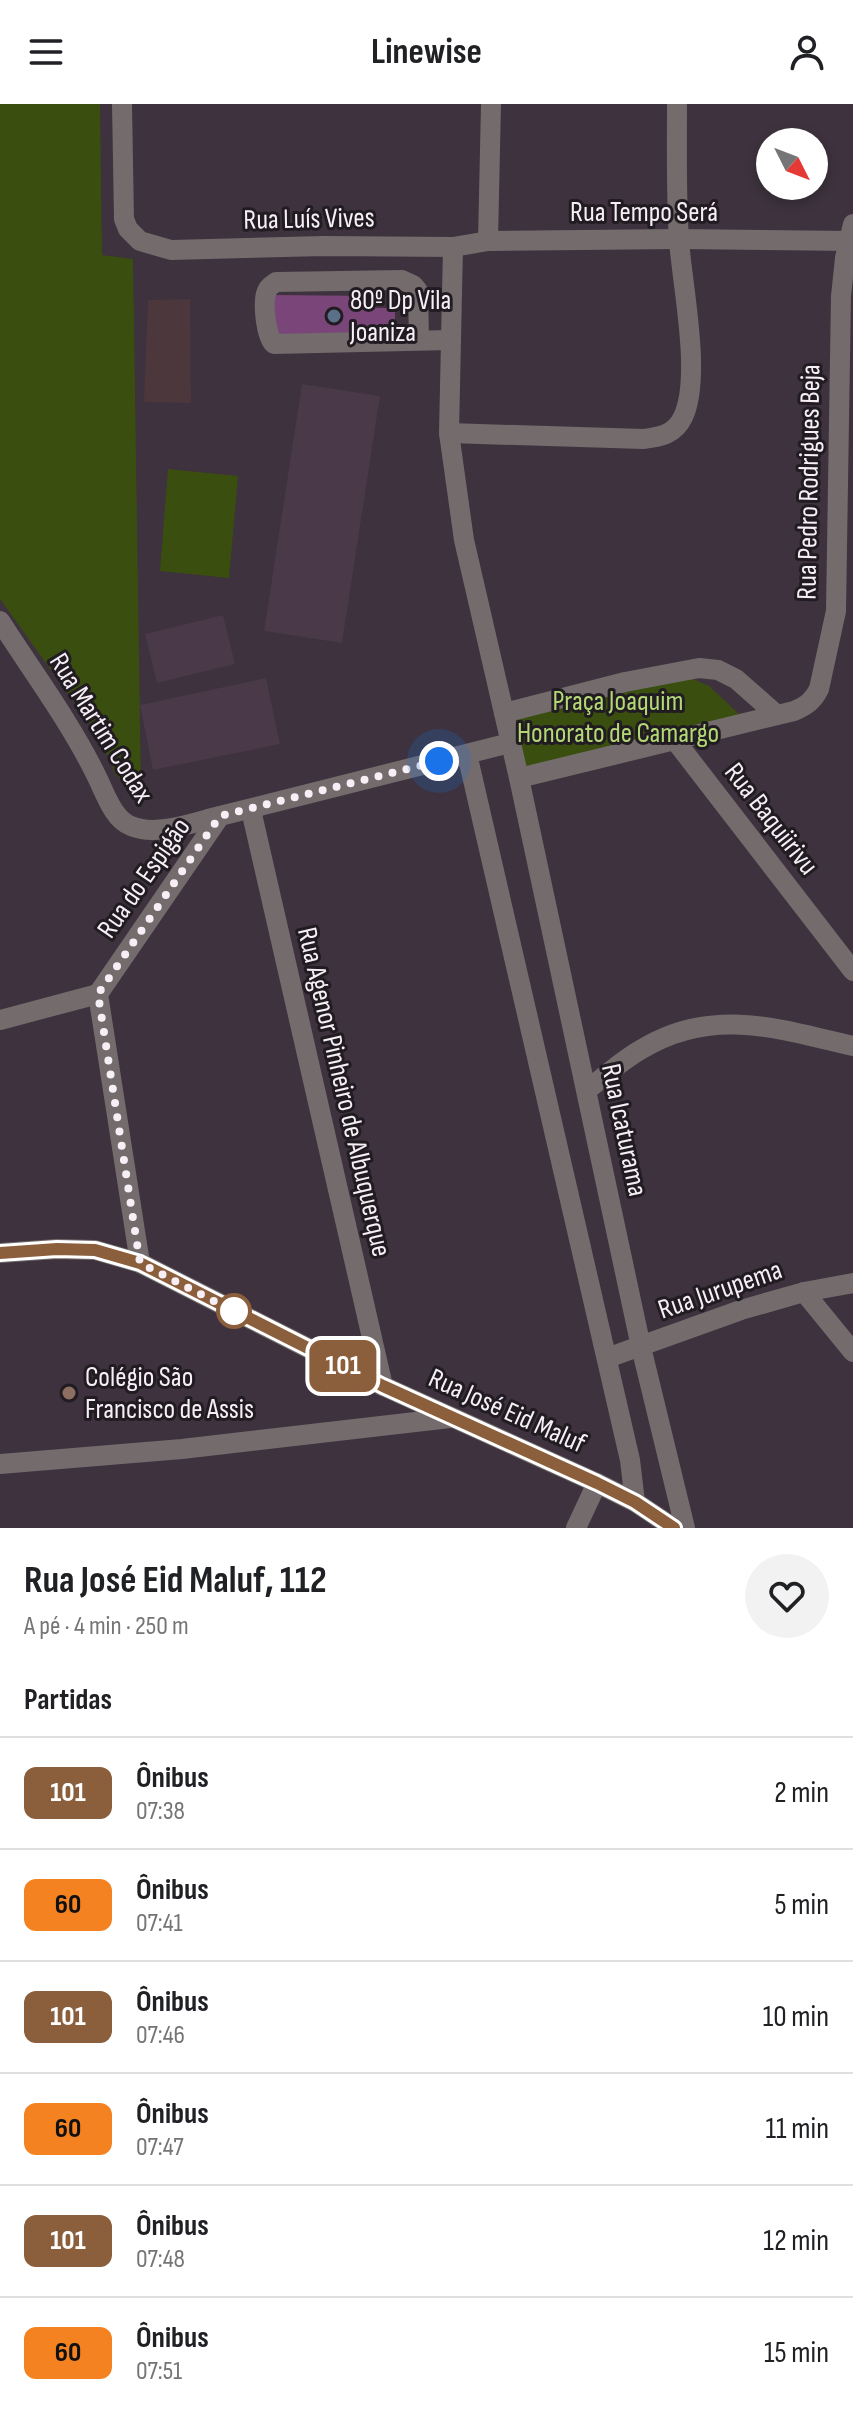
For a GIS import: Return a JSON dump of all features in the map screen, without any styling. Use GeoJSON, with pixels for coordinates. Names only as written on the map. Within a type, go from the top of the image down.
{"type":"FeatureCollection","features":[{"type":"Feature","properties":{"kind":"street","name":"Rua Luís Vives"},"geometry":{"type":"LineString","coordinates":[[122,104],[124,219],[133,236],[140,241],[171,250],[453,247],[488,241]]}},
{"type":"Feature","properties":{"kind":"street"},"geometry":{"type":"LineString","coordinates":[[488,241],[491,104]]}},
{"type":"Feature","properties":{"kind":"street"},"geometry":{"type":"LineString","coordinates":[[449,433],[643,439],[662,437],[683,418],[689,400],[692,370],[679,239],[677,104]]}},
{"type":"Feature","properties":{"kind":"street","name":"Rua Tempo Será"},"geometry":{"type":"LineString","coordinates":[[488,241],[852,236]]}},
{"type":"Feature","properties":{"kind":"street","name":"Rua Pedro Rodrigues Beja"},"geometry":{"type":"LineString","coordinates":[[777,715],[806,706],[819,689],[844,613],[845,450],[841,296],[845,258],[852,236]]}},
{"type":"Feature","properties":{"kind":"street","name":"Rua Icaturama"},"geometry":{"type":"LineString","coordinates":[[453,247],[449,433],[464,540],[519,778],[641,1347],[685,1528]]}},
{"type":"Feature","properties":{"kind":"street"},"geometry":{"type":"LineString","coordinates":[[419,340],[418,291],[402,280],[276,282],[268,287],[266,293],[267,331],[274,344],[451,340]]}},
{"type":"Feature","properties":{"kind":"street","name":"Rua Martim Codax"},"geometry":{"type":"LineString","coordinates":[[0,621],[89,760],[110,803],[126,825],[155,830],[220,816]]}},
{"type":"Feature","properties":{"kind":"street"},"geometry":{"type":"LineString","coordinates":[[504,713],[625,682],[699,668],[718,670],[736,679],[777,715]]}},
{"type":"Feature","properties":{"kind":"street"},"geometry":{"type":"LineString","coordinates":[[519,778],[777,715]]}},
{"type":"Feature","properties":{"kind":"street","name":"Rua Baquiirivu"},"geometry":{"type":"LineString","coordinates":[[674,739],[853,971]]}},
{"type":"Feature","properties":{"kind":"street","name":"Rua do Espigão"},"geometry":{"type":"LineString","coordinates":[[98,994],[220,816],[510,743]]}},
{"type":"Feature","properties":{"kind":"street"},"geometry":{"type":"LineString","coordinates":[[467,754],[630,1460],[635,1502]]}},
{"type":"Feature","properties":{"kind":"street","name":"Rua Agenor Pinheiro de Albuquerque"},"geometry":{"type":"LineString","coordinates":[[251,810],[383,1386]]}},
{"type":"Feature","properties":{"kind":"street"},"geometry":{"type":"LineString","coordinates":[[0,1020],[98,994],[140,1263]]}},
{"type":"Feature","properties":{"kind":"street"},"geometry":{"type":"LineString","coordinates":[[587,1090],[642,1049],[677,1032],[720,1024],[763,1025],[853,1046]]}},
{"type":"Feature","properties":{"kind":"street","name":"Rua José Eid Maluf"},"geometry":{"type":"LineString","coordinates":[[0,1253],[95,1250],[140,1263],[383,1386],[597,1483],[635,1502],[674,1528]]}},
{"type":"Feature","properties":{"kind":"street","name":"Rua Jurupema"},"geometry":{"type":"LineString","coordinates":[[607,1358],[741,1310],[804,1292],[853,1283]]}},
{"type":"Feature","properties":{"kind":"street"},"geometry":{"type":"LineString","coordinates":[[804,1292],[853,1352]]}},
{"type":"Feature","properties":{"kind":"street"},"geometry":{"type":"LineString","coordinates":[[0,1464],[182,1449],[452,1418]]}},
{"type":"Feature","properties":{"kind":"street"},"geometry":{"type":"LineString","coordinates":[[576,1528],[597,1483]]}},
{"type":"Feature","properties":{"kind":"shaded area"},"geometry":{"type":"Polygon","coordinates":[[[190,299],[191,403],[144,402],[148,300],[190,299]]]}},
{"type":"Feature","properties":{"kind":"shaded area"},"geometry":{"type":"Polygon","coordinates":[[[302,384],[380,396],[342,643],[264,631],[302,384]]]}},
{"type":"Feature","properties":{"kind":"shaded area"},"geometry":{"type":"Polygon","coordinates":[[[223,615],[235,664],[157,683],[145,634],[223,615]]]}},
{"type":"Feature","properties":{"kind":"shaded area"},"geometry":{"type":"Polygon","coordinates":[[[266,678],[280,744],[153,770],[140,705],[266,678]]]}},
{"type":"Feature","properties":{"kind":"green space"},"geometry":{"type":"Polygon","coordinates":[[[0,104],[100,104],[102,255],[133,259],[141,790],[116,776],[101,740],[0,599],[0,104]]]}},
{"type":"Feature","properties":{"kind":"green space"},"geometry":{"type":"Polygon","coordinates":[[[168,469],[238,476],[229,578],[160,571],[168,469]]]}},
{"type":"Feature","properties":{"kind":"green space","name":"Praça Joaquim Honorato de Camargo"},"geometry":{"type":"Polygon","coordinates":[[[693,679],[709,686],[740,715],[526,769],[513,715],[615,688],[693,679]]]}},
{"type":"Feature","properties":{"kind":"building","name":"80º Dp Vila Joaniza"},"geometry":{"type":"Polygon","coordinates":[[[273,295],[376,296],[376,308],[395,308],[395,324],[384,324],[384,340],[273,339],[273,295]]]}},
{"type":"Feature","properties":{"kind":"bus line","name":"101"},"geometry":{"type":"LineString","coordinates":[[0,1253],[95,1250],[140,1263],[383,1386],[597,1483],[660,1516],[674,1528]]}},
{"type":"Feature","properties":{"kind":"place","name":"80º Dp Vila Joaniza"},"geometry":{"type":"Point","coordinates":[334,316]}},
{"type":"Feature","properties":{"kind":"place","name":"Colégio São Francisco de Assis"},"geometry":{"type":"Point","coordinates":[69,1393]}},
{"type":"Feature","properties":{"kind":"route"},"geometry":{"type":"LineString","coordinates":[[234,1311],[243,1316],[140,1263],[98,994],[220,816],[439,761]]}}]}
